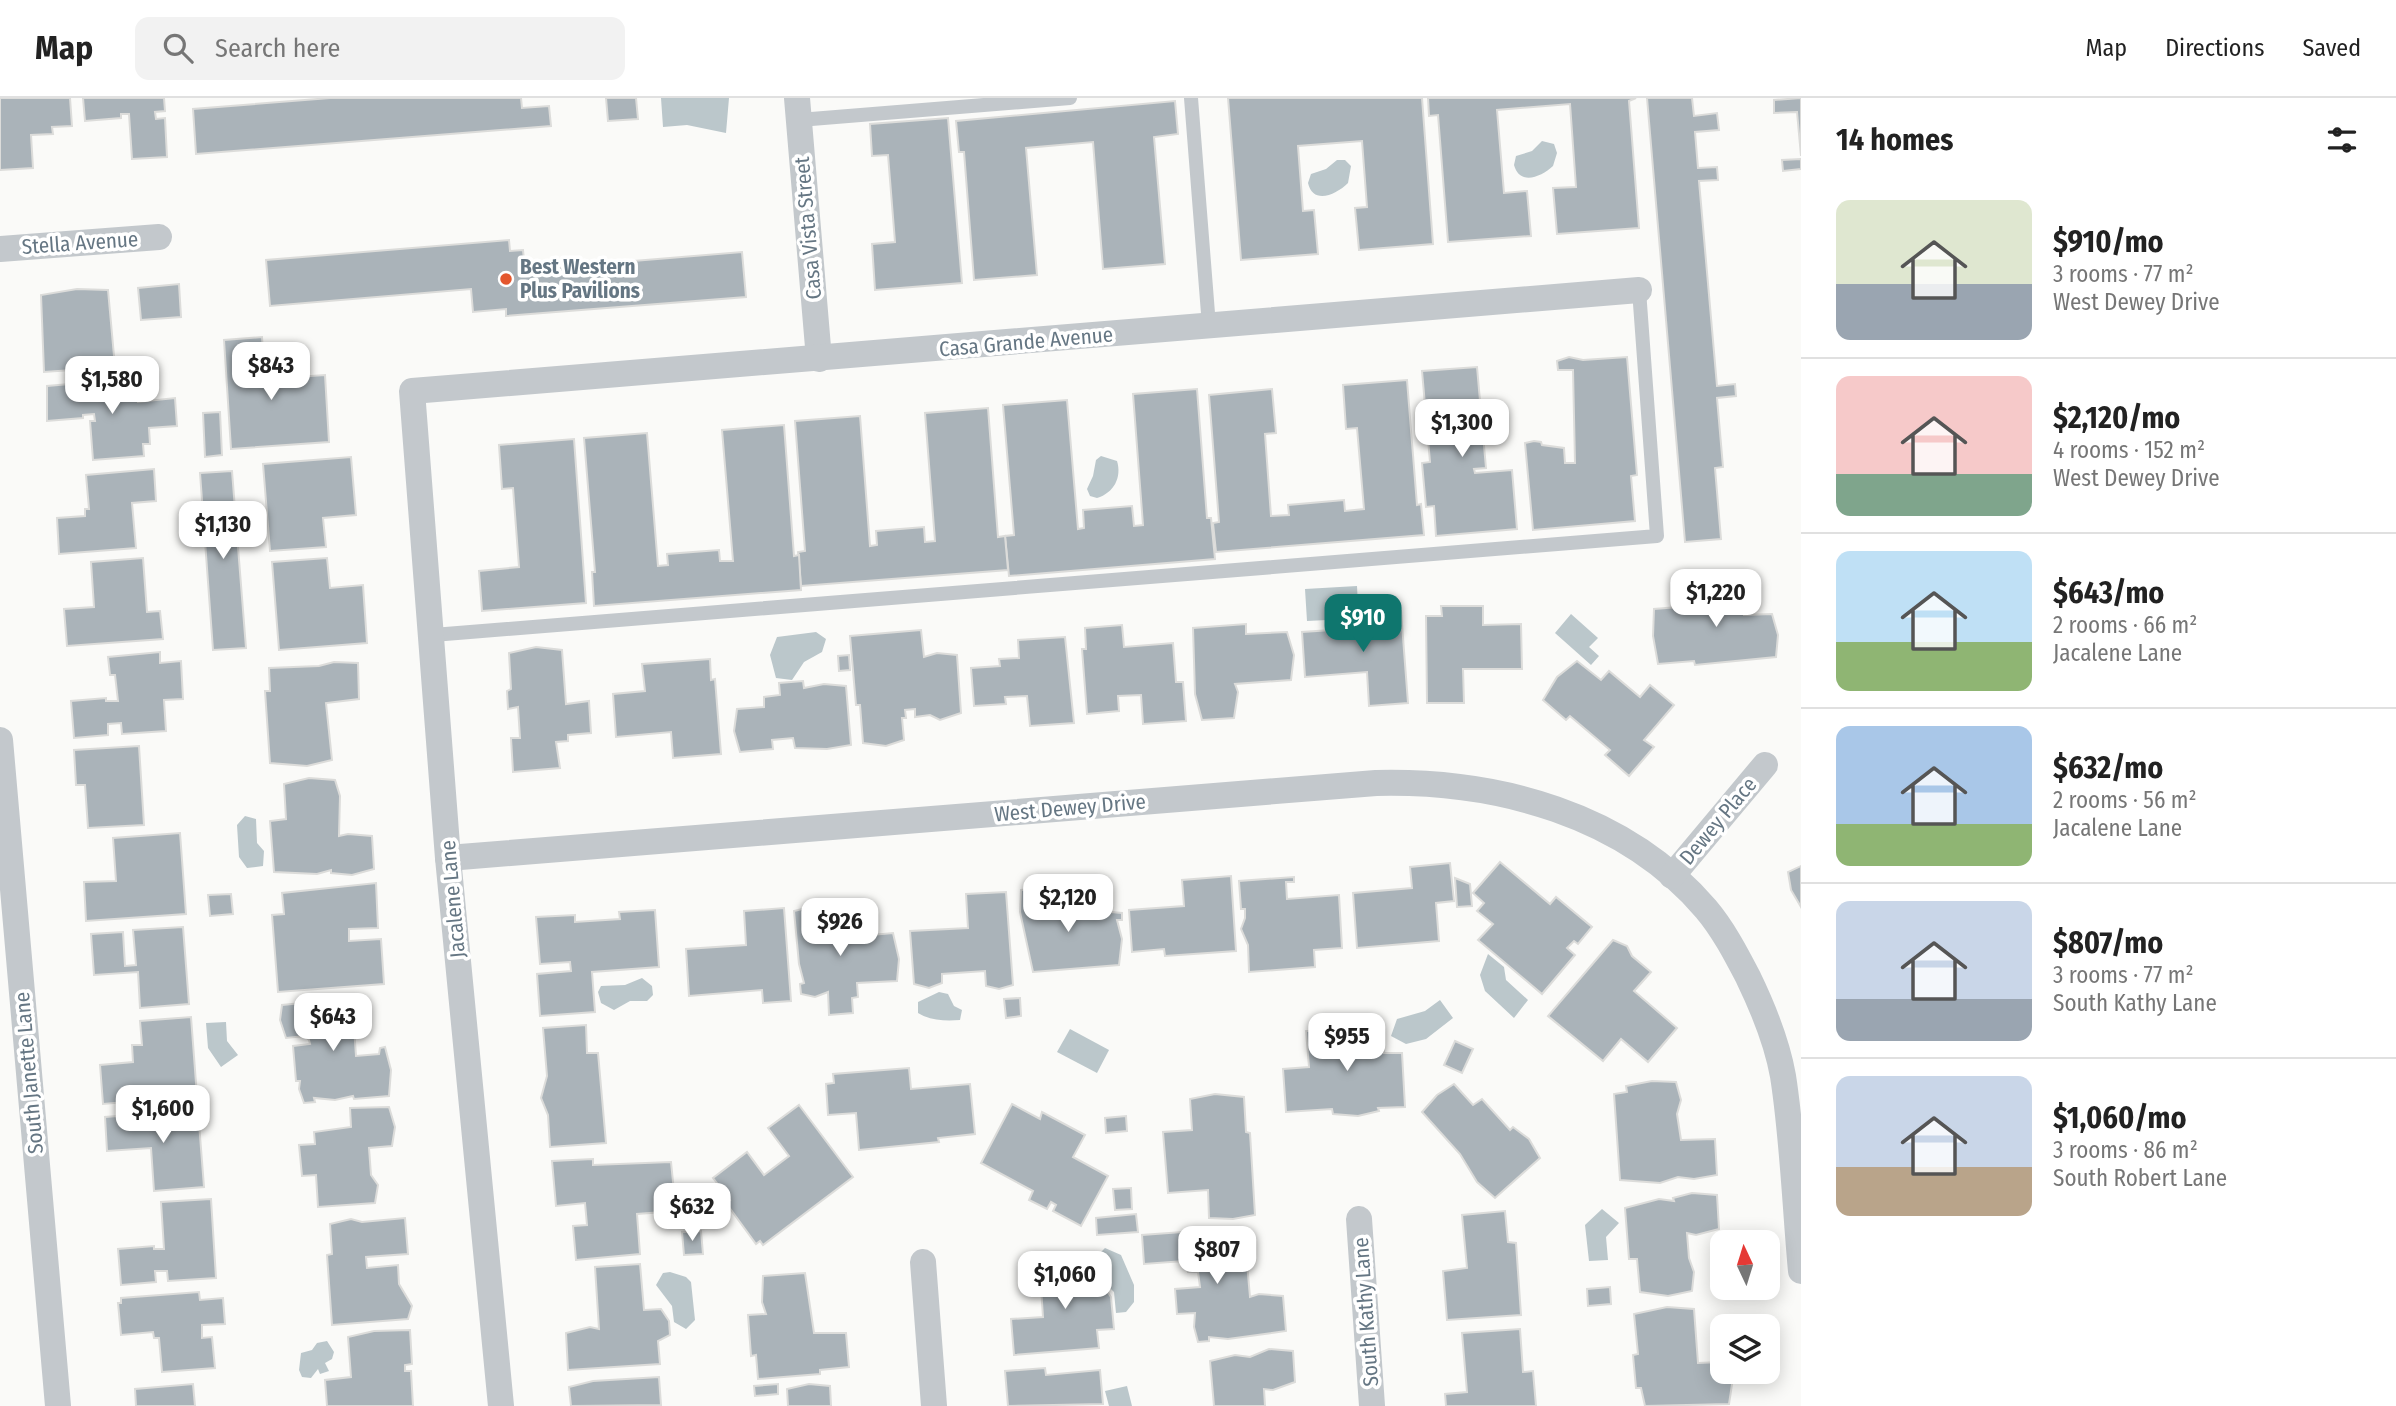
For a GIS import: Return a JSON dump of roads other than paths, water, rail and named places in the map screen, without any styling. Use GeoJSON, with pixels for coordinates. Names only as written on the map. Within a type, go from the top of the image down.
{"type":"FeatureCollection","features":[{"type":"Feature","properties":{"kind":"street","name":"Casa Vista Street"},"geometry":{"type":"LineString","coordinates":[[798,109],[819,359]]}},
{"type":"Feature","properties":{"kind":"street","name":"Stella Avenue"},"geometry":{"type":"LineString","coordinates":[[0,249],[159,237]]}},
{"type":"Feature","properties":{"kind":"street","name":"Casa Grande Avenue"},"geometry":{"type":"LineString","coordinates":[[412,391],[1639,290]]}},
{"type":"Feature","properties":{"kind":"street","name":"Jacalene Lane"},"geometry":{"type":"LineString","coordinates":[[412,391],[433,635],[448,858],[501,1406]]}},
{"type":"Feature","properties":{"kind":"street","name":"South Janette Lane"},"geometry":{"type":"LineString","coordinates":[[0,740],[58,1406]]}},
{"type":"Feature","properties":{"kind":"street","name":"Dewey Place"},"geometry":{"type":"LineString","coordinates":[[1672,876],[1765,765]]}},
{"type":"Feature","properties":{"kind":"street","name":"West Dewey Drive"},"geometry":{"type":"LineString","coordinates":[[448,858],[1377,783],[1423,782],[1472,786],[1555,808],[1627,844],[1672,876],[1707,910],[1735,953],[1771,1030],[1783,1075],[1801,1271]]}},
{"type":"Feature","properties":{"kind":"street","name":"South Kathy Lane"},"geometry":{"type":"LineString","coordinates":[[1359,1219],[1372,1406]]}},
{"type":"Feature","properties":{"kind":"street"},"geometry":{"type":"LineString","coordinates":[[923,1262],[934,1406]]}},
{"type":"Feature","properties":{"kind":"lane"},"geometry":{"type":"LineString","coordinates":[[798,109],[1070,98]]}},
{"type":"Feature","properties":{"kind":"lane"},"geometry":{"type":"LineString","coordinates":[[1191,98],[1209,326]]}},
{"type":"Feature","properties":{"kind":"lane"},"geometry":{"type":"LineString","coordinates":[[433,635],[1657,536],[1639,290]]}},
{"type":"Feature","properties":{"kind":"place","name":"Best Western Plus Pavilions"},"geometry":{"type":"Point","coordinates":[506,279]}}]}
